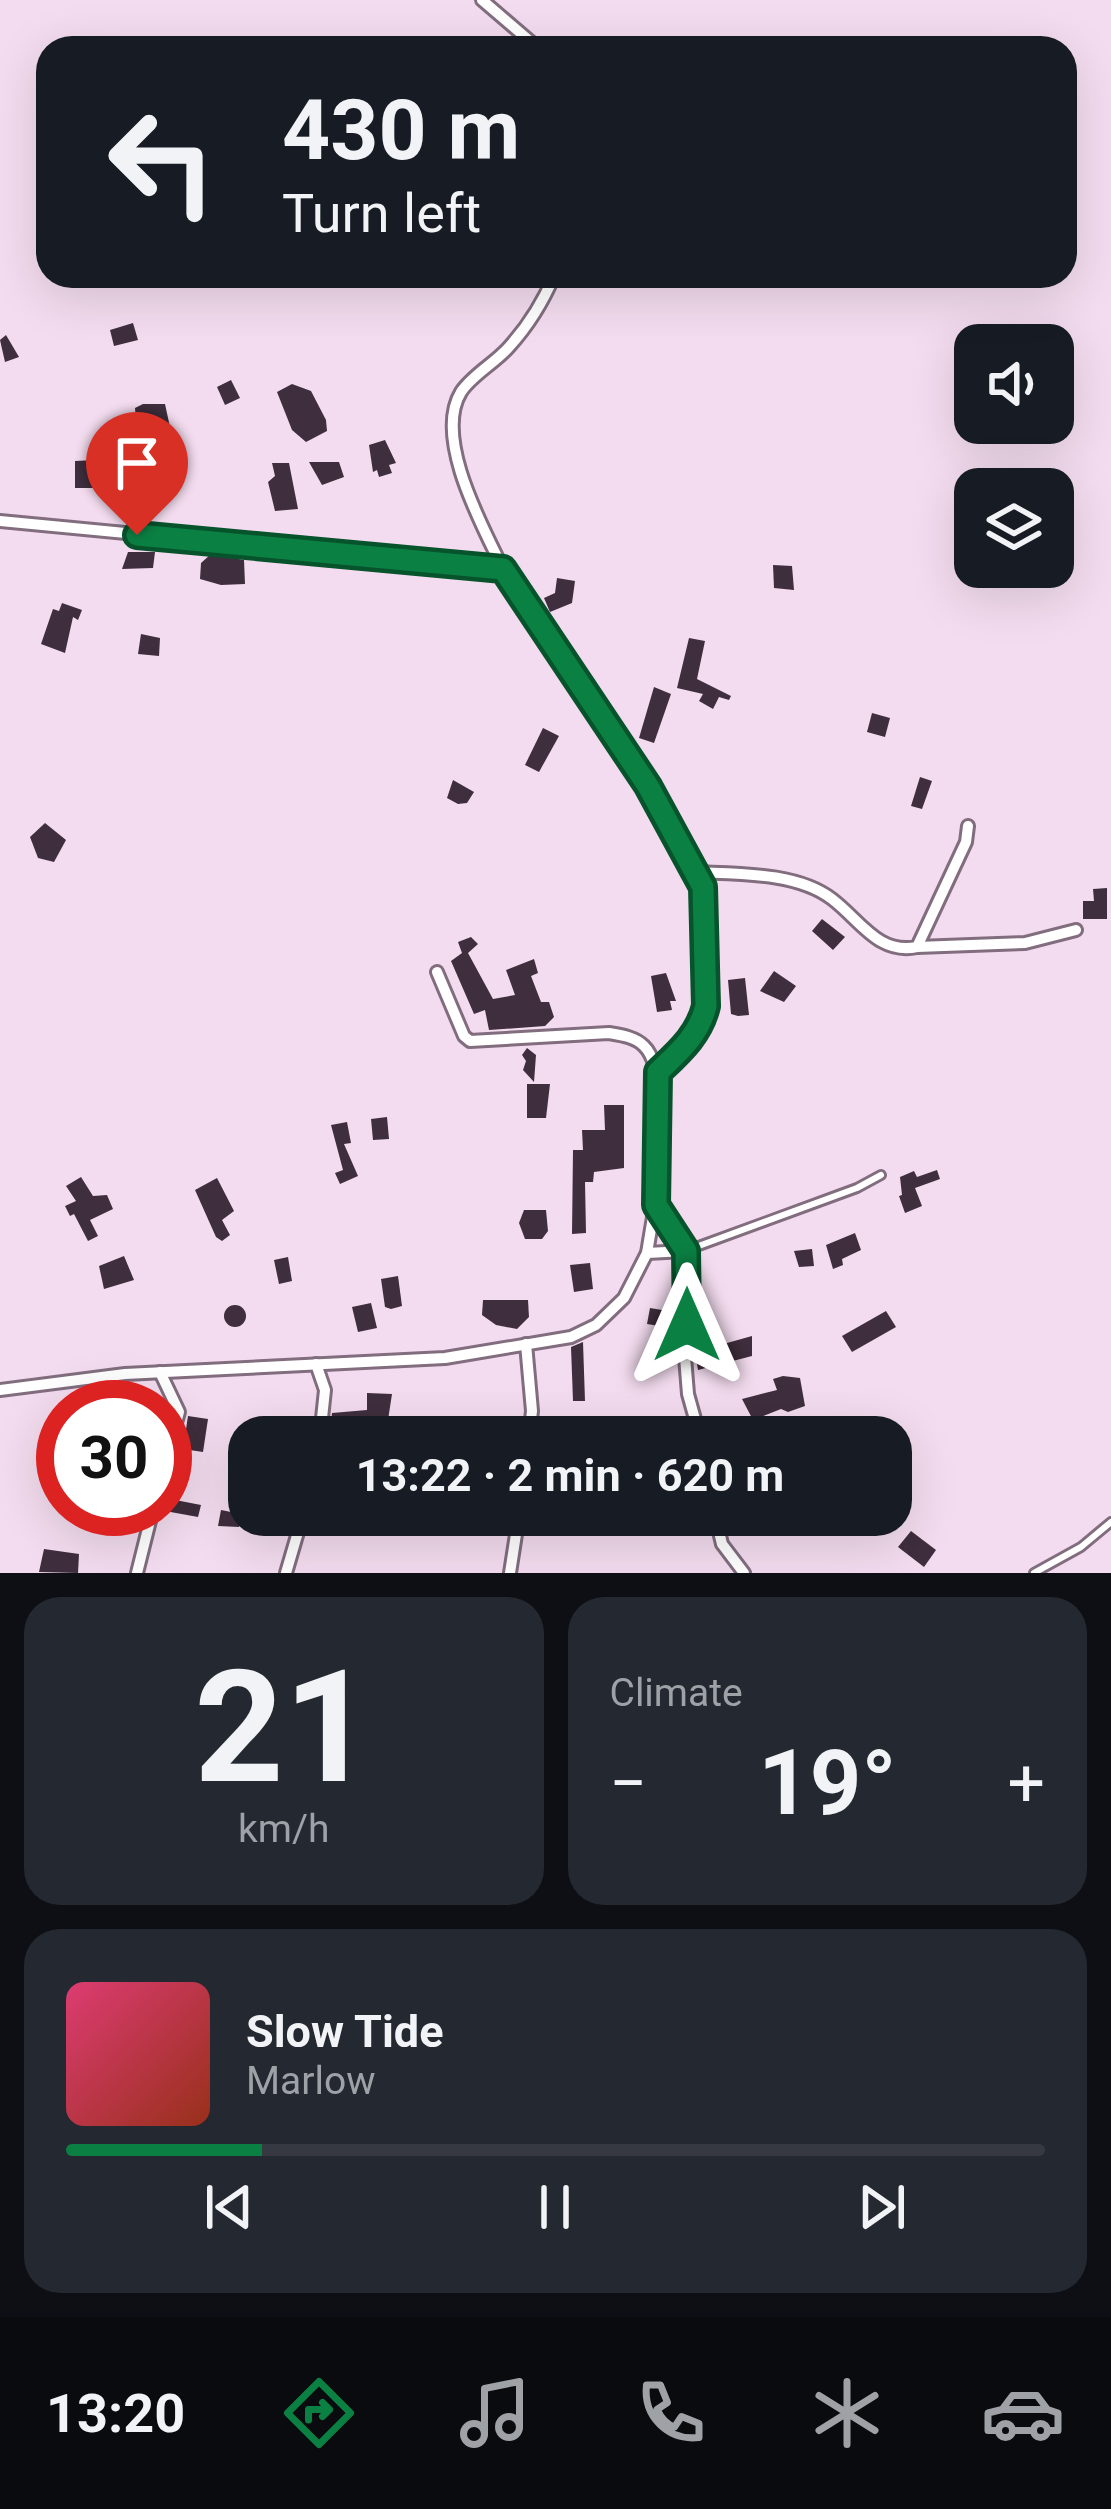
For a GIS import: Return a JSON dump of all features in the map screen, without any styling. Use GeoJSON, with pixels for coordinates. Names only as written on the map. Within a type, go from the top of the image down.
{"type":"FeatureCollection","features":[{"type":"Feature","properties":{"kind":"street"},"geometry":{"type":"LineString","coordinates":[[482,0],[524,36]]}},
{"type":"Feature","properties":{"kind":"street"},"geometry":{"type":"LineString","coordinates":[[549,288],[509,347],[462,391],[453,415],[466,490],[503,569],[648,786],[703,887],[706,1006],[702,1023],[658,1072]]}},
{"type":"Feature","properties":{"kind":"street"},"geometry":{"type":"LineString","coordinates":[[0,521],[503,569]]}},
{"type":"Feature","properties":{"kind":"street"},"geometry":{"type":"LineString","coordinates":[[916,946],[966,842],[968,826]]}},
{"type":"Feature","properties":{"kind":"street"},"geometry":{"type":"LineString","coordinates":[[695,872],[748,875],[821,892],[891,949],[1025,943],[1076,930]]}},
{"type":"Feature","properties":{"kind":"street"},"geometry":{"type":"LineString","coordinates":[[0,1390],[160,1372],[445,1358],[571,1337],[596,1325],[624,1298],[647,1253],[656,1205],[658,1072],[645,1047],[626,1036],[470,1041],[437,972]]}},
{"type":"Feature","properties":{"kind":"street"},"geometry":{"type":"LineString","coordinates":[[656,1205],[686,1251],[685,1358],[696,1416]]}},
{"type":"Feature","properties":{"kind":"street"},"geometry":{"type":"LineString","coordinates":[[647,1253],[686,1251]]}},
{"type":"Feature","properties":{"kind":"street"},"geometry":{"type":"LineString","coordinates":[[526,1345],[531,1416]]}},
{"type":"Feature","properties":{"kind":"street"},"geometry":{"type":"LineString","coordinates":[[316,1364],[325,1390],[322,1416]]}},
{"type":"Feature","properties":{"kind":"street"},"geometry":{"type":"LineString","coordinates":[[160,1372],[164,1380]]}},
{"type":"Feature","properties":{"kind":"street"},"geometry":{"type":"LineString","coordinates":[[137,1573],[146,1536]]}},
{"type":"Feature","properties":{"kind":"street"},"geometry":{"type":"LineString","coordinates":[[286,1573],[297,1536]]}},
{"type":"Feature","properties":{"kind":"street"},"geometry":{"type":"LineString","coordinates":[[509,1573],[515,1536]]}},
{"type":"Feature","properties":{"kind":"street"},"geometry":{"type":"LineString","coordinates":[[720,1536],[744,1573]]}},
{"type":"Feature","properties":{"kind":"lane"},"geometry":{"type":"LineString","coordinates":[[686,1251],[881,1175]]}},
{"type":"Feature","properties":{"kind":"lane"},"geometry":{"type":"LineString","coordinates":[[1034,1573],[1111,1522]]}},
{"type":"Feature","properties":{"kind":"building"},"geometry":{"type":"Polygon","coordinates":[[[133,323],[138,340],[114,346],[110,330],[133,323]]]}},
{"type":"Feature","properties":{"kind":"building"},"geometry":{"type":"Polygon","coordinates":[[[6,335],[19,357],[5,362],[0,340],[6,335]]]}},
{"type":"Feature","properties":{"kind":"building"},"geometry":{"type":"Polygon","coordinates":[[[231,380],[240,398],[225,405],[217,387],[231,380]]]}},
{"type":"Feature","properties":{"kind":"building"},"geometry":{"type":"Polygon","coordinates":[[[292,384],[311,391],[326,420],[327,431],[306,442],[292,430],[277,392],[292,384]]]}},
{"type":"Feature","properties":{"kind":"building"},"geometry":{"type":"Polygon","coordinates":[[[165,404],[170,427],[142,432],[165,443],[170,469],[155,474],[144,468],[138,453],[135,408],[165,404]]]}},
{"type":"Feature","properties":{"kind":"building"},"geometry":{"type":"Polygon","coordinates":[[[385,440],[396,463],[389,465],[392,473],[379,477],[377,470],[373,472],[369,445],[385,440]]]}},
{"type":"Feature","properties":{"kind":"building"},"geometry":{"type":"Polygon","coordinates":[[[96,460],[97,488],[75,488],[75,461],[96,460]]]}},
{"type":"Feature","properties":{"kind":"building"},"geometry":{"type":"Polygon","coordinates":[[[309,462],[339,462],[344,477],[322,485],[309,462]]]}},
{"type":"Feature","properties":{"kind":"building"},"geometry":{"type":"Polygon","coordinates":[[[272,463],[289,463],[298,509],[275,511],[268,482],[275,476],[272,463]]]}},
{"type":"Feature","properties":{"kind":"building"},"geometry":{"type":"Polygon","coordinates":[[[128,552],[155,552],[153,568],[122,569],[128,552]]]}},
{"type":"Feature","properties":{"kind":"building"},"geometry":{"type":"Polygon","coordinates":[[[211,554],[244,560],[245,584],[221,585],[200,579],[201,563],[211,554]]]}},
{"type":"Feature","properties":{"kind":"building"},"geometry":{"type":"Polygon","coordinates":[[[773,565],[792,566],[794,590],[774,588],[773,565]]]}},
{"type":"Feature","properties":{"kind":"building"},"geometry":{"type":"Polygon","coordinates":[[[557,578],[575,581],[572,603],[550,612],[544,598],[555,593],[557,578]]]}},
{"type":"Feature","properties":{"kind":"building"},"geometry":{"type":"Polygon","coordinates":[[[62,603],[82,610],[78,620],[73,617],[65,653],[41,644],[53,609],[59,611],[62,603]]]}},
{"type":"Feature","properties":{"kind":"building"},"geometry":{"type":"Polygon","coordinates":[[[141,634],[160,638],[159,656],[138,654],[141,634]]]}},
{"type":"Feature","properties":{"kind":"building"},"geometry":{"type":"Polygon","coordinates":[[[689,638],[705,641],[697,679],[731,696],[729,700],[719,697],[713,709],[699,701],[703,694],[677,688],[689,638]]]}},
{"type":"Feature","properties":{"kind":"building"},"geometry":{"type":"Polygon","coordinates":[[[654,687],[671,694],[654,743],[639,738],[654,687]]]}},
{"type":"Feature","properties":{"kind":"building"},"geometry":{"type":"Polygon","coordinates":[[[872,713],[890,718],[885,737],[867,732],[872,713]]]}},
{"type":"Feature","properties":{"kind":"building"},"geometry":{"type":"Polygon","coordinates":[[[543,728],[559,736],[539,772],[525,765],[543,728]]]}},
{"type":"Feature","properties":{"kind":"building"},"geometry":{"type":"Polygon","coordinates":[[[920,777],[932,781],[922,809],[911,806],[920,777]]]}},
{"type":"Feature","properties":{"kind":"building"},"geometry":{"type":"Polygon","coordinates":[[[453,780],[474,792],[467,803],[447,798],[453,780]]]}},
{"type":"Feature","properties":{"kind":"building"},"geometry":{"type":"Polygon","coordinates":[[[45,823],[66,840],[54,862],[38,858],[30,837],[45,823]]]}},
{"type":"Feature","properties":{"kind":"building"},"geometry":{"type":"Polygon","coordinates":[[[1107,888],[1107,919],[1083,919],[1083,901],[1094,901],[1093,889],[1107,888]]]}},
{"type":"Feature","properties":{"kind":"building"},"geometry":{"type":"Polygon","coordinates":[[[822,919],[845,937],[833,950],[812,931],[822,919]]]}},
{"type":"Feature","properties":{"kind":"building"},"geometry":{"type":"Polygon","coordinates":[[[471,937],[478,944],[468,953],[493,999],[515,995],[506,970],[534,959],[538,973],[531,976],[541,1002],[549,1002],[554,1017],[545,1026],[489,1030],[485,1010],[474,1014],[451,961],[462,953],[458,942],[471,937]]]}},
{"type":"Feature","properties":{"kind":"building"},"geometry":{"type":"Polygon","coordinates":[[[774,971],[796,986],[784,1002],[760,991],[774,971]]]}},
{"type":"Feature","properties":{"kind":"building"},"geometry":{"type":"Polygon","coordinates":[[[666,973],[676,1001],[670,1001],[672,1010],[657,1012],[651,976],[666,973]]]}},
{"type":"Feature","properties":{"kind":"building"},"geometry":{"type":"Polygon","coordinates":[[[745,978],[749,1015],[738,1016],[731,1014],[728,980],[745,978]]]}},
{"type":"Feature","properties":{"kind":"building"},"geometry":{"type":"Polygon","coordinates":[[[527,1048],[536,1055],[534,1082],[523,1070],[522,1055],[527,1048]]]}},
{"type":"Feature","properties":{"kind":"building"},"geometry":{"type":"Polygon","coordinates":[[[527,1084],[550,1084],[546,1118],[527,1118],[527,1084]]]}},
{"type":"Feature","properties":{"kind":"building"},"geometry":{"type":"Polygon","coordinates":[[[604,1105],[624,1105],[624,1168],[594,1172],[593,1182],[585,1182],[586,1233],[572,1234],[573,1150],[583,1150],[582,1130],[605,1130],[604,1105]]]}},
{"type":"Feature","properties":{"kind":"building"},"geometry":{"type":"Polygon","coordinates":[[[387,1117],[389,1139],[373,1140],[371,1119],[387,1117]]]}},
{"type":"Feature","properties":{"kind":"building"},"geometry":{"type":"Polygon","coordinates":[[[347,1122],[351,1143],[344,1144],[358,1176],[340,1184],[335,1173],[343,1170],[331,1125],[347,1122]]]}},
{"type":"Feature","properties":{"kind":"building"},"geometry":{"type":"Polygon","coordinates":[[[937,1170],[940,1179],[915,1188],[922,1206],[905,1213],[899,1196],[900,1177],[937,1170]]]}},
{"type":"Feature","properties":{"kind":"building"},"geometry":{"type":"Polygon","coordinates":[[[81,1177],[93,1196],[107,1195],[113,1209],[90,1220],[98,1236],[88,1241],[65,1206],[76,1201],[66,1186],[81,1177]]]}},
{"type":"Feature","properties":{"kind":"building"},"geometry":{"type":"Polygon","coordinates":[[[217,1178],[234,1211],[222,1220],[230,1235],[222,1241],[195,1190],[217,1178]]]}},
{"type":"Feature","properties":{"kind":"building"},"geometry":{"type":"Polygon","coordinates":[[[524,1210],[546,1210],[548,1231],[542,1239],[525,1239],[519,1223],[524,1210]]]}},
{"type":"Feature","properties":{"kind":"building"},"geometry":{"type":"Polygon","coordinates":[[[855,1233],[861,1250],[833,1269],[826,1245],[855,1233]]]}},
{"type":"Feature","properties":{"kind":"building"},"geometry":{"type":"Polygon","coordinates":[[[812,1249],[814,1266],[799,1267],[794,1251],[812,1249]]]}},
{"type":"Feature","properties":{"kind":"building"},"geometry":{"type":"Polygon","coordinates":[[[124,1256],[134,1280],[104,1289],[99,1266],[124,1256]]]}},
{"type":"Feature","properties":{"kind":"building"},"geometry":{"type":"Polygon","coordinates":[[[288,1257],[292,1281],[279,1284],[274,1260],[288,1257]]]}},
{"type":"Feature","properties":{"kind":"building"},"geometry":{"type":"Polygon","coordinates":[[[590,1263],[593,1289],[574,1292],[570,1265],[590,1263]]]}},
{"type":"Feature","properties":{"kind":"building"},"geometry":{"type":"Polygon","coordinates":[[[398,1276],[402,1306],[391,1309],[385,1307],[381,1279],[398,1276]]]}},
{"type":"Feature","properties":{"kind":"building"},"geometry":{"type":"Polygon","coordinates":[[[483,1300],[528,1300],[529,1317],[517,1329],[496,1325],[482,1315],[483,1300]]]}},
{"type":"Feature","properties":{"kind":"building"},"geometry":{"type":"Polygon","coordinates":[[[371,1303],[377,1328],[358,1332],[352,1307],[371,1303]]]}},
{"type":"Feature","properties":{"kind":"building"},"geometry":{"type":"Polygon","coordinates":[[[235,1305],[246,1316],[235,1327],[224,1316],[235,1305]]]}},
{"type":"Feature","properties":{"kind":"building"},"geometry":{"type":"Polygon","coordinates":[[[650,1308],[674,1312],[672,1328],[647,1324],[650,1308]]]}},
{"type":"Feature","properties":{"kind":"building"},"geometry":{"type":"Polygon","coordinates":[[[886,1311],[896,1327],[852,1352],[842,1336],[886,1311]]]}},
{"type":"Feature","properties":{"kind":"building"},"geometry":{"type":"Polygon","coordinates":[[[752,1336],[752,1356],[698,1370],[695,1352],[752,1336]]]}},
{"type":"Feature","properties":{"kind":"building"},"geometry":{"type":"Polygon","coordinates":[[[583,1342],[585,1401],[573,1401],[571,1347],[583,1342]]]}},
{"type":"Feature","properties":{"kind":"building"},"geometry":{"type":"Polygon","coordinates":[[[800,1378],[805,1406],[751,1416],[742,1399],[777,1390],[773,1379],[800,1378]]]}},
{"type":"Feature","properties":{"kind":"building"},"geometry":{"type":"Polygon","coordinates":[[[367,1393],[392,1394],[389,1416],[332,1416],[332,1413],[367,1410],[367,1393]]]}},
{"type":"Feature","properties":{"kind":"building"},"geometry":{"type":"Polygon","coordinates":[[[192,1417],[208,1419],[203,1452],[192,1450],[192,1417]]]}},
{"type":"Feature","properties":{"kind":"building"},"geometry":{"type":"Polygon","coordinates":[[[192,1503],[201,1505],[198,1517],[192,1516],[192,1503]]]}},
{"type":"Feature","properties":{"kind":"building"},"geometry":{"type":"Polygon","coordinates":[[[221,1510],[228,1511],[228,1526],[218,1526],[221,1510]]]}},
{"type":"Feature","properties":{"kind":"building"},"geometry":{"type":"Polygon","coordinates":[[[912,1532],[936,1550],[924,1567],[898,1547],[912,1532]]]}},
{"type":"Feature","properties":{"kind":"building"},"geometry":{"type":"Polygon","coordinates":[[[44,1549],[79,1554],[78,1573],[39,1572],[44,1549]]]}},
{"type":"Feature","properties":{"kind":"route"},"geometry":{"type":"LineString","coordinates":[[137,535],[503,569],[648,786],[703,887],[707,936],[702,1023],[658,1072],[656,1205],[686,1251],[687,1325]]}}]}
